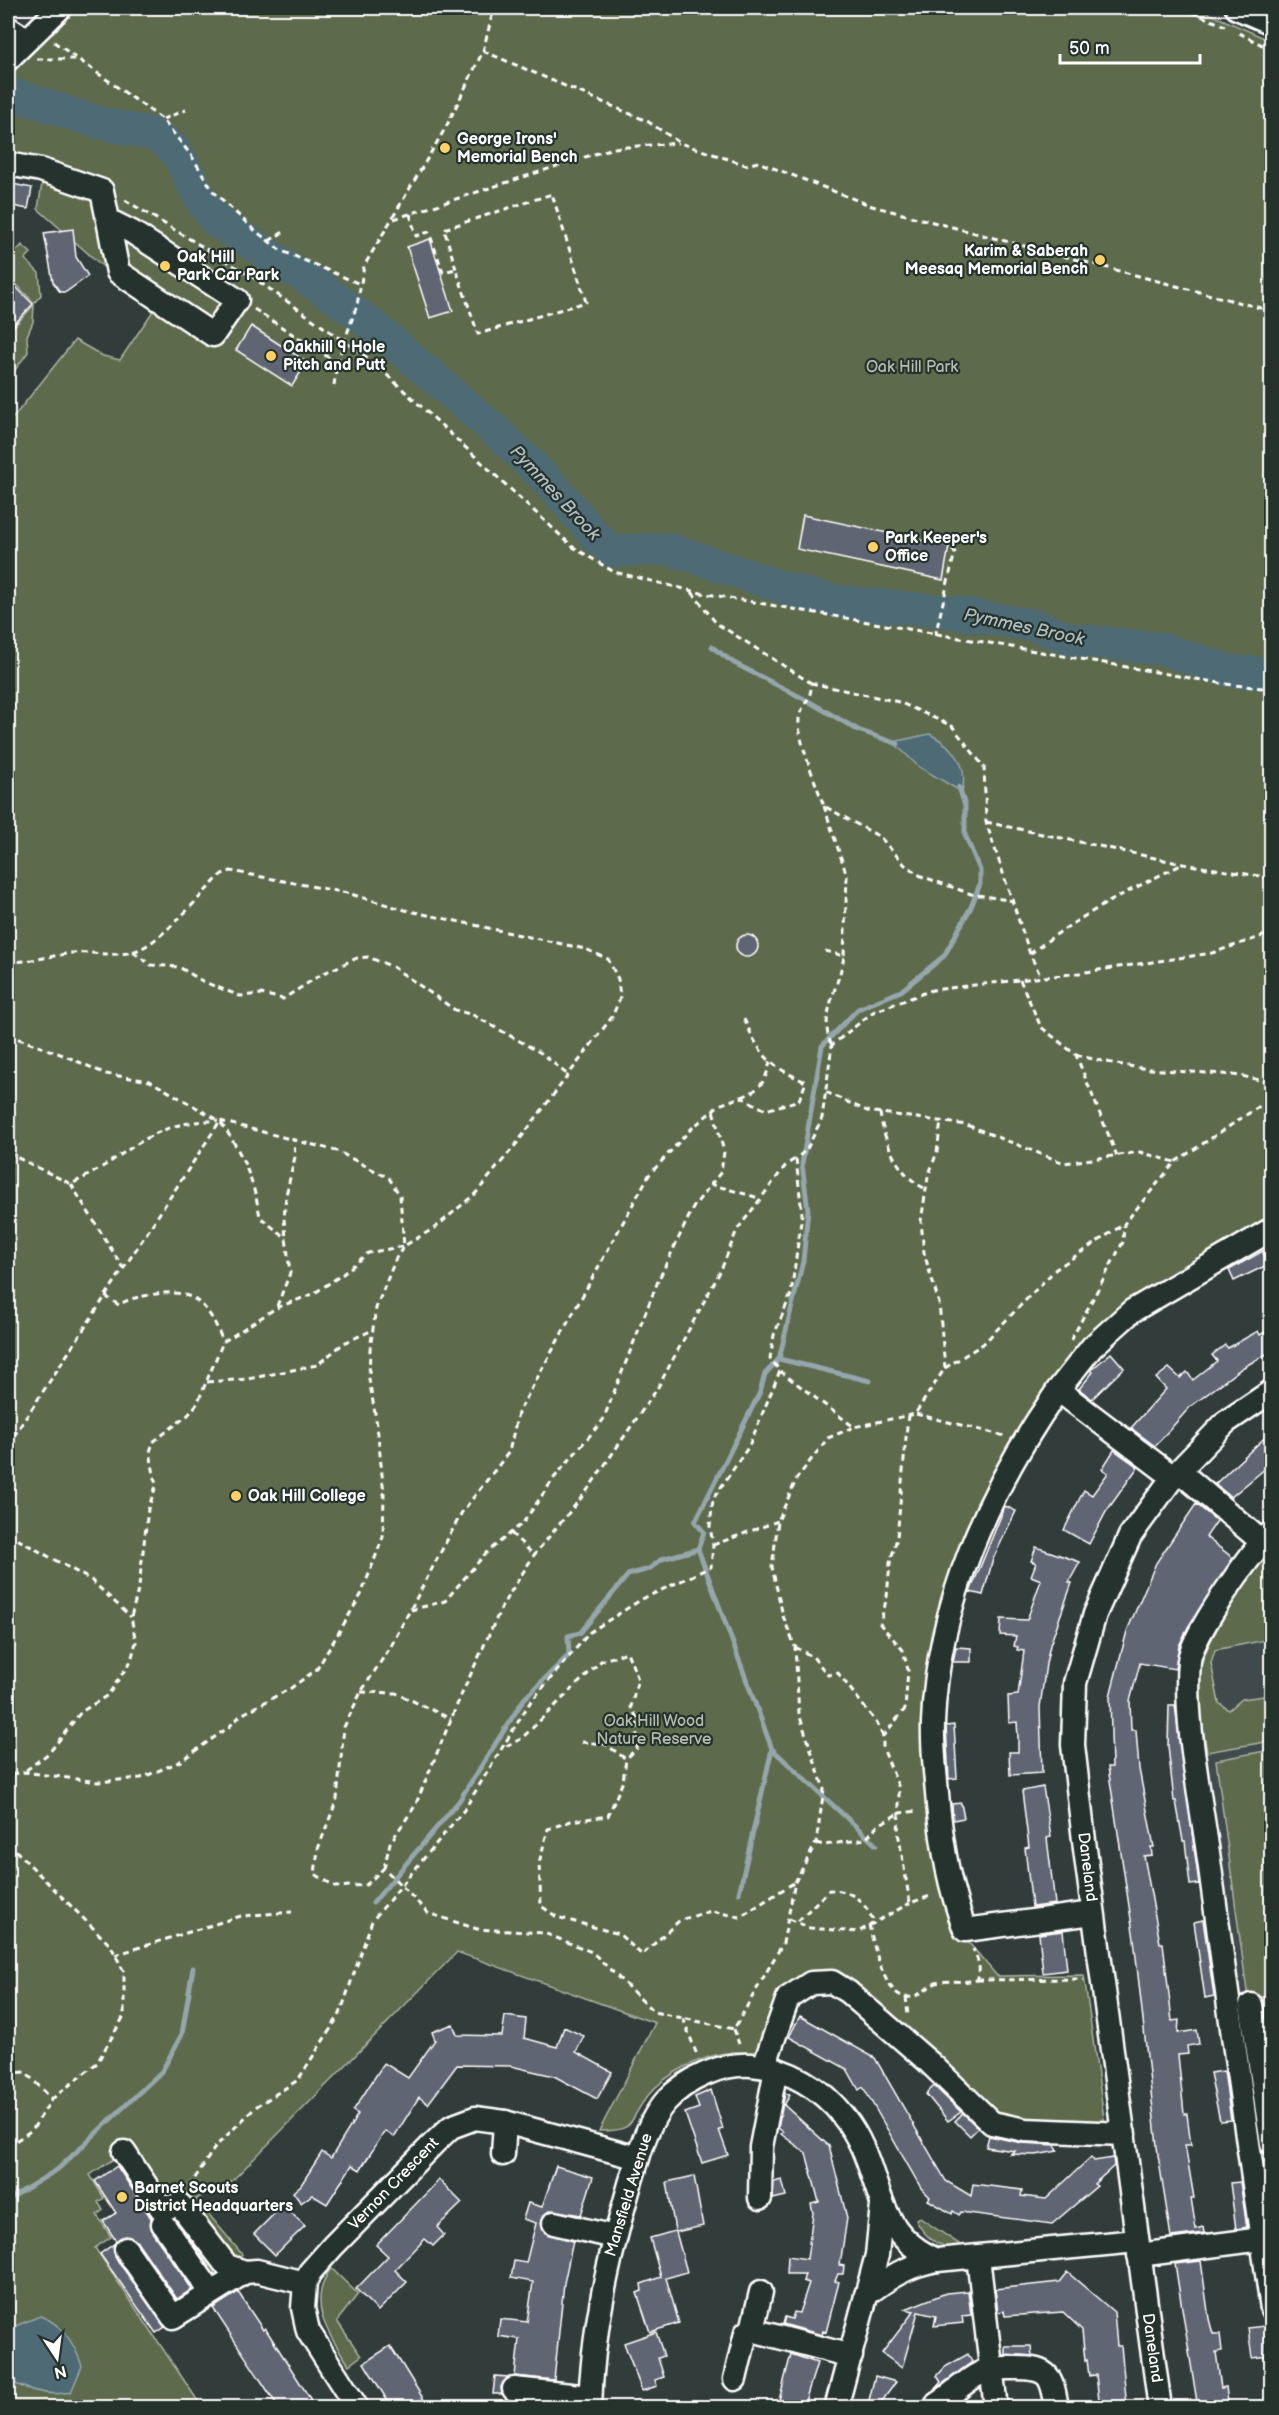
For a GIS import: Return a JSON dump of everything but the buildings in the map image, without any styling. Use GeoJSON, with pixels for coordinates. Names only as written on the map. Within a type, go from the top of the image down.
{"type":"FeatureCollection","features":[{"type":"Feature","properties":{"kind":"street"},"geometry":{"type":"LineString","coordinates":[[8,59],[60,8]]}},
{"type":"Feature","properties":{"kind":"street"},"geometry":{"type":"LineString","coordinates":[[1237,8],[1272,23]]}},
{"type":"Feature","properties":{"kind":"street"},"geometry":{"type":"LineString","coordinates":[[8,28],[32,35]]}},
{"type":"Feature","properties":{"kind":"street"},"geometry":{"type":"LineString","coordinates":[[8,164],[41,170],[102,191],[118,272],[213,335],[237,300],[132,232],[108,220]]}},
{"type":"Feature","properties":{"kind":"street"},"geometry":{"type":"LineString","coordinates":[[1093,1913],[965,1930],[950,1889],[939,1809],[932,1725],[941,1657],[965,1560],[1025,1440],[1092,1347],[1132,1311],[1272,1229]]}},
{"type":"Feature","properties":{"kind":"street"},"geometry":{"type":"LineString","coordinates":[[1065,1382],[1176,1474],[1266,1536],[1216,1606],[1189,1659],[1195,1756],[1272,2309]]}},
{"type":"Feature","properties":{"kind":"street","name":"Daneland"},"geometry":{"type":"LineString","coordinates":[[1160,2408],[1093,1913],[1073,1746],[1075,1683],[1095,1614],[1130,1536],[1176,1474],[1226,1422],[1272,1392]]}},
{"type":"Feature","properties":{"kind":"street"},"geometry":{"type":"LineString","coordinates":[[760,2198],[762,2147],[770,2068],[788,1998],[811,1983],[832,1982],[848,1992],[930,2063],[992,2123],[1025,2130],[1124,2134]]}},
{"type":"Feature","properties":{"kind":"street"},"geometry":{"type":"LineString","coordinates":[[1251,2005],[1272,2143]]}},
{"type":"Feature","properties":{"kind":"street","name":"Mansfield Avenue"},"geometry":{"type":"LineString","coordinates":[[590,2402],[603,2291],[615,2237],[638,2158],[651,2122],[665,2102],[684,2085],[705,2074],[726,2067],[770,2068],[806,2082],[844,2116],[862,2145],[882,2204],[895,2230],[918,2252],[937,2260]]}},
{"type":"Feature","properties":{"kind":"street","name":"Vernon Crescent"},"geometry":{"type":"LineString","coordinates":[[305,2283],[310,2272],[333,2246],[451,2127],[476,2118],[505,2122],[638,2158]]}},
{"type":"Feature","properties":{"kind":"street"},"geometry":{"type":"LineString","coordinates":[[503,2154],[505,2122]]}},
{"type":"Feature","properties":{"kind":"street"},"geometry":{"type":"LineString","coordinates":[[124,2152],[161,2208],[180,2205],[227,2266],[245,2272],[257,2271],[305,2283],[303,2308],[308,2331],[357,2408]]}},
{"type":"Feature","properties":{"kind":"street"},"geometry":{"type":"LineString","coordinates":[[836,2408],[877,2255],[882,2204]]}},
{"type":"Feature","properties":{"kind":"street"},"geometry":{"type":"LineString","coordinates":[[554,2223],[615,2237]]}},
{"type":"Feature","properties":{"kind":"street"},"geometry":{"type":"LineString","coordinates":[[163,2224],[211,2292]]}},
{"type":"Feature","properties":{"kind":"street"},"geometry":{"type":"LineString","coordinates":[[866,2295],[894,2274],[920,2263],[937,2260],[1262,2239]]}},
{"type":"Feature","properties":{"kind":"street"},"geometry":{"type":"LineString","coordinates":[[126,2249],[173,2317],[245,2272]]}},
{"type":"Feature","properties":{"kind":"street"},"geometry":{"type":"LineString","coordinates":[[978,2257],[989,2369],[996,2408]]}},
{"type":"Feature","properties":{"kind":"street"},"geometry":{"type":"LineString","coordinates":[[752,2330],[761,2292]]}},
{"type":"Feature","properties":{"kind":"street"},"geometry":{"type":"LineString","coordinates":[[735,2379],[746,2333],[752,2330],[850,2356]]}},
{"type":"Feature","properties":{"kind":"street"},"geometry":{"type":"LineString","coordinates":[[937,2408],[937,2404],[989,2369],[1035,2368],[1045,2373],[1052,2382],[1057,2408]]}},
{"type":"Feature","properties":{"kind":"street"},"geometry":{"type":"LineString","coordinates":[[514,2389],[590,2402]]}},
{"type":"Feature","properties":{"kind":"path"},"geometry":{"type":"LineString","coordinates":[[334,385],[337,363],[346,342],[364,266],[394,219],[446,127],[483,51],[494,8]]}},
{"type":"Feature","properties":{"kind":"path"},"geometry":{"type":"LineString","coordinates":[[32,35],[78,59],[162,119],[191,155],[213,191],[280,250],[360,284]]}},
{"type":"Feature","properties":{"kind":"path"},"geometry":{"type":"LineString","coordinates":[[483,51],[647,121],[680,143],[746,165],[758,162],[872,206],[1272,310]]}},
{"type":"Feature","properties":{"kind":"path"},"geometry":{"type":"LineString","coordinates":[[8,59],[78,59]]}},
{"type":"Feature","properties":{"kind":"path"},"geometry":{"type":"LineString","coordinates":[[162,119],[186,110]]}},
{"type":"Feature","properties":{"kind":"path"},"geometry":{"type":"LineString","coordinates":[[394,219],[614,148],[680,143]]}},
{"type":"Feature","properties":{"kind":"path"},"geometry":{"type":"LineString","coordinates":[[102,191],[121,197],[251,276],[372,361],[573,547],[614,572],[691,591],[935,636],[1225,684],[1272,689]]}},
{"type":"Feature","properties":{"kind":"path"},"geometry":{"type":"LineString","coordinates":[[552,194],[586,302],[478,334],[456,269],[444,229],[552,194]]}},
{"type":"Feature","properties":{"kind":"path"},"geometry":{"type":"LineString","coordinates":[[410,214],[417,236],[429,232],[443,272],[456,269]]}},
{"type":"Feature","properties":{"kind":"path"},"geometry":{"type":"LineString","coordinates":[[269,241],[285,231]]}},
{"type":"Feature","properties":{"kind":"path"},"geometry":{"type":"LineString","coordinates":[[237,300],[337,363]]}},
{"type":"Feature","properties":{"kind":"path"},"geometry":{"type":"LineString","coordinates":[[935,636],[955,552],[949,548]]}},
{"type":"Feature","properties":{"kind":"path"},"geometry":{"type":"LineString","coordinates":[[691,591],[716,623],[811,683],[899,702],[952,726],[984,767],[986,822],[1030,954],[1041,977]]}},
{"type":"Feature","properties":{"kind":"path"},"geometry":{"type":"LineString","coordinates":[[770,1061],[767,1078],[759,1090],[714,1110],[690,1130],[649,1175],[518,1413],[509,1452],[462,1512],[410,1610],[362,1692],[344,1727],[337,1799],[318,1850],[315,1874],[336,1887],[366,1885],[384,1868],[390,1843],[415,1806],[451,1719],[504,1605],[534,1555],[586,1492],[657,1389],[721,1270],[737,1230],[786,1165],[807,1149],[822,1118],[831,1043],[826,1035],[826,1018],[842,975],[847,876],[806,756],[799,718],[812,692],[811,683]]}},
{"type":"Feature","properties":{"kind":"path"},"geometry":{"type":"LineString","coordinates":[[824,806],[880,837],[905,865],[921,876],[971,894],[1014,901]]}},
{"type":"Feature","properties":{"kind":"path"},"geometry":{"type":"LineString","coordinates":[[986,822],[1183,864],[1272,878]]}},
{"type":"Feature","properties":{"kind":"path"},"geometry":{"type":"LineString","coordinates":[[1030,954],[1061,930],[1114,897],[1183,864]]}},
{"type":"Feature","properties":{"kind":"path"},"geometry":{"type":"LineString","coordinates":[[8,962],[30,962],[72,953],[133,952],[154,940],[222,873],[231,871],[346,893],[405,910],[585,949],[608,959],[618,979],[620,998],[612,1017],[476,1193],[436,1227],[404,1246],[368,1253],[343,1274],[313,1294],[276,1308],[223,1342],[197,1404],[188,1415],[153,1442],[150,1452],[156,1486],[148,1509],[139,1586],[131,1617],[136,1642],[122,1677],[108,1695],[81,1712],[49,1753],[24,1772]]}},
{"type":"Feature","properties":{"kind":"path"},"geometry":{"type":"LineString","coordinates":[[831,1043],[873,1012],[932,990],[1212,953],[1272,933]]}},
{"type":"Feature","properties":{"kind":"path"},"geometry":{"type":"LineString","coordinates":[[825,951],[844,956]]}},
{"type":"Feature","properties":{"kind":"path"},"geometry":{"type":"LineString","coordinates":[[133,952],[151,965],[179,967],[204,982],[240,996],[261,994],[283,999],[322,974],[357,958],[368,957],[393,967],[455,1010],[473,1015],[541,1053],[568,1076]]}},
{"type":"Feature","properties":{"kind":"path"},"geometry":{"type":"LineString","coordinates":[[1019,980],[1041,1027],[1076,1055],[1120,1065],[1161,1070],[1249,1076],[1272,1084]]}},
{"type":"Feature","properties":{"kind":"path"},"geometry":{"type":"LineString","coordinates":[[741,1097],[766,1110],[799,1100],[806,1082],[770,1061],[757,1049],[744,1019]]}},
{"type":"Feature","properties":{"kind":"path"},"geometry":{"type":"LineString","coordinates":[[8,1035],[106,1074],[150,1082],[219,1121],[336,1151],[390,1178],[400,1196],[404,1246],[396,1258],[376,1308],[369,1378],[377,1425],[384,1494],[383,1537],[361,1595],[317,1669],[291,1688],[241,1715],[229,1727],[179,1762],[141,1778],[98,1782],[24,1772],[8,1775]]}},
{"type":"Feature","properties":{"kind":"path"},"geometry":{"type":"LineString","coordinates":[[1076,1055],[1117,1156]]}},
{"type":"Feature","properties":{"kind":"path"},"geometry":{"type":"LineString","coordinates":[[825,1092],[867,1111],[967,1125],[1064,1163],[1140,1152],[1175,1162]]}},
{"type":"Feature","properties":{"kind":"path"},"geometry":{"type":"LineString","coordinates":[[915,1414],[945,1368],[983,1344],[1056,1269],[1124,1224],[1175,1162],[1272,1098]]}},
{"type":"Feature","properties":{"kind":"path"},"geometry":{"type":"LineString","coordinates":[[410,1610],[445,1601],[486,1553],[524,1523],[554,1478],[603,1420],[658,1281],[693,1206],[721,1172],[724,1152],[714,1110]]}},
{"type":"Feature","properties":{"kind":"path"},"geometry":{"type":"LineString","coordinates":[[880,1113],[882,1129],[893,1156],[917,1185],[926,1189]]}},
{"type":"Feature","properties":{"kind":"path"},"geometry":{"type":"LineString","coordinates":[[71,1184],[98,1171],[152,1133],[178,1124],[219,1121]]}},
{"type":"Feature","properties":{"kind":"path"},"geometry":{"type":"LineString","coordinates":[[219,1121],[237,1147],[247,1167],[256,1190],[260,1217],[287,1239]]}},
{"type":"Feature","properties":{"kind":"path"},"geometry":{"type":"LineString","coordinates":[[8,1445],[219,1121]]}},
{"type":"Feature","properties":{"kind":"path"},"geometry":{"type":"LineString","coordinates":[[941,1121],[937,1152],[926,1189],[921,1221],[924,1253],[939,1303],[945,1368]]}},
{"type":"Feature","properties":{"kind":"path"},"geometry":{"type":"LineString","coordinates":[[276,1308],[290,1273],[285,1203],[295,1157],[294,1140]]}},
{"type":"Feature","properties":{"kind":"path"},"geometry":{"type":"LineString","coordinates":[[8,1153],[71,1184],[123,1268]]}},
{"type":"Feature","properties":{"kind":"path"},"geometry":{"type":"LineString","coordinates":[[796,1159],[802,1214],[791,1294],[774,1335],[770,1358],[780,1370],[854,1427]]}},
{"type":"Feature","properties":{"kind":"path"},"geometry":{"type":"LineString","coordinates":[[711,1184],[759,1198]]}},
{"type":"Feature","properties":{"kind":"path"},"geometry":{"type":"LineString","coordinates":[[1065,1382],[1066,1355],[1072,1336],[1109,1272],[1123,1242],[1124,1224]]}},
{"type":"Feature","properties":{"kind":"path"},"geometry":{"type":"LineString","coordinates":[[105,1296],[119,1305],[127,1300],[160,1292],[188,1294],[208,1312],[223,1342]]}},
{"type":"Feature","properties":{"kind":"path"},"geometry":{"type":"LineString","coordinates":[[206,1382],[248,1379],[317,1365],[345,1343],[373,1330]]}},
{"type":"Feature","properties":{"kind":"path"},"geometry":{"type":"LineString","coordinates":[[180,2205],[216,2146],[257,2106],[298,2080],[340,2014],[372,1921],[398,1884],[464,1810],[529,1704],[590,1632],[642,1599],[711,1567],[713,1545],[710,1526],[713,1499],[749,1446],[780,1370]]}},
{"type":"Feature","properties":{"kind":"path"},"geometry":{"type":"LineString","coordinates":[[384,1868],[428,1913],[477,1929],[544,1933],[592,1952],[654,2012],[734,2029],[783,1943],[795,1882],[816,1843],[824,1789],[799,1714],[795,1647],[783,1616],[772,1567],[778,1521],[797,1478],[828,1438],[854,1427],[908,1415],[915,1414],[1025,1440]]}},
{"type":"Feature","properties":{"kind":"path"},"geometry":{"type":"LineString","coordinates":[[908,1415],[897,1538],[890,1563],[887,1598],[880,1624],[903,1650],[906,1663],[905,1709],[884,1736],[883,1748],[898,1788],[898,1832],[910,1904]]}},
{"type":"Feature","properties":{"kind":"path"},"geometry":{"type":"LineString","coordinates":[[713,1545],[778,1521]]}},
{"type":"Feature","properties":{"kind":"path"},"geometry":{"type":"LineString","coordinates":[[511,1533],[534,1555]]}},
{"type":"Feature","properties":{"kind":"path"},"geometry":{"type":"LineString","coordinates":[[8,1534],[91,1580],[131,1617]]}},
{"type":"Feature","properties":{"kind":"path"},"geometry":{"type":"LineString","coordinates":[[795,1647],[813,1657],[828,1675],[838,1673],[884,1736]]}},
{"type":"Feature","properties":{"kind":"path"},"geometry":{"type":"LineString","coordinates":[[505,1746],[521,1739],[601,1661],[627,1652],[638,1678],[631,1707],[638,1718],[638,1748],[626,1760],[623,1781],[608,1816],[571,1821],[548,1829],[539,1863],[541,1906],[557,1917],[619,1934],[642,1955],[680,1920],[711,1911],[740,1917],[795,1882]]}},
{"type":"Feature","properties":{"kind":"path"},"geometry":{"type":"LineString","coordinates":[[906,1663],[913,1668]]}},
{"type":"Feature","properties":{"kind":"path"},"geometry":{"type":"LineString","coordinates":[[362,1692],[396,1693],[451,1719]]}},
{"type":"Feature","properties":{"kind":"path"},"geometry":{"type":"LineString","coordinates":[[581,1742],[605,1744],[626,1760]]}},
{"type":"Feature","properties":{"kind":"path"},"geometry":{"type":"LineString","coordinates":[[816,1843],[824,1845],[866,1839],[875,1827],[899,1814],[939,1809]]}},
{"type":"Feature","properties":{"kind":"path"},"geometry":{"type":"LineString","coordinates":[[8,1843],[111,1946],[124,1972],[124,2016],[97,2063],[52,2099],[32,2130],[8,2146]]}},
{"type":"Feature","properties":{"kind":"path"},"geometry":{"type":"LineString","coordinates":[[789,1919],[810,1928],[858,1932],[910,1904],[950,1889]]}},
{"type":"Feature","properties":{"kind":"path"},"geometry":{"type":"LineString","coordinates":[[798,1921],[829,1890],[844,1890],[857,1896],[874,1922]]}},
{"type":"Feature","properties":{"kind":"path"},"geometry":{"type":"LineString","coordinates":[[116,1955],[241,1916],[292,1912]]}},
{"type":"Feature","properties":{"kind":"path"},"geometry":{"type":"LineString","coordinates":[[869,1925],[882,1971],[892,1989],[906,1997],[915,1996],[938,1982],[1102,1979]]}},
{"type":"Feature","properties":{"kind":"path"},"geometry":{"type":"LineString","coordinates":[[965,1930],[978,1960],[980,1975],[977,1980]]}},
{"type":"Feature","properties":{"kind":"path"},"geometry":{"type":"LineString","coordinates":[[683,2018],[705,2074]]}},
{"type":"Feature","properties":{"kind":"path"},"geometry":{"type":"LineString","coordinates":[[8,2073],[25,2072],[52,2099]]}},
{"type":"Feature","properties":{"kind":"shaded area"},"geometry":{"type":"Polygon","coordinates":[[[1271,1541],[1271,2269],[1193,1688],[1199,1646],[1271,1541]]]}},
{"type":"Feature","properties":{"kind":"green space","name":"Oak Hill Park"},"geometry":{"type":"Polygon","coordinates":[[[74,8],[1197,8],[1271,41],[1271,1226],[1197,1266],[1030,1414],[931,1682],[964,1937],[997,1976],[1084,1975],[1107,2140],[991,2127],[847,1997],[814,1988],[794,2002],[770,2057],[733,2052],[697,2061],[674,2073],[654,2089],[626,2127],[599,2131],[655,2023],[457,1952],[232,2181],[196,2199],[242,2254],[240,2258],[225,2256],[170,2207],[131,2147],[90,2175],[104,2198],[98,2202],[103,2210],[97,2215],[111,2237],[95,2248],[202,2407],[8,2407],[8,424],[75,340],[103,356],[120,360],[153,311],[38,209],[42,183],[8,175],[8,74],[74,8]]]}},
{"type":"Feature","properties":{"kind":"green space"},"geometry":{"type":"Polygon","coordinates":[[[22,245],[31,253],[25,259],[39,273],[41,295],[34,303],[17,285],[11,289],[8,286],[8,269],[12,265],[8,260],[22,245]]]}},
{"type":"Feature","properties":{"kind":"green space"},"geometry":{"type":"Polygon","coordinates":[[[34,305],[33,322],[27,336],[28,352],[8,380],[8,333],[34,305]]]}},
{"type":"Feature","properties":{"kind":"green space"},"geometry":{"type":"Polygon","coordinates":[[[1268,1553],[1272,1566],[1271,1639],[1215,1650],[1211,1663],[1219,1703],[1229,1710],[1242,1699],[1271,1695],[1271,1741],[1207,1752],[1199,1696],[1201,1664],[1226,1613],[1268,1553]]]}},
{"type":"Feature","properties":{"kind":"green space"},"geometry":{"type":"Polygon","coordinates":[[[1271,1750],[1271,1996],[1248,1999],[1216,1760],[1271,1750]]]}},
{"type":"Feature","properties":{"kind":"green space"},"geometry":{"type":"Polygon","coordinates":[[[172,2209],[218,2270],[209,2277],[163,2216],[172,2209]]]}},
{"type":"Feature","properties":{"kind":"green space"},"geometry":{"type":"Polygon","coordinates":[[[920,2218],[959,2244],[959,2248],[952,2248],[933,2241],[919,2226],[916,2220],[920,2218]]]}},
{"type":"Feature","properties":{"kind":"green space"},"geometry":{"type":"Polygon","coordinates":[[[331,2268],[358,2294],[337,2321],[361,2356],[349,2365],[327,2330],[320,2306],[320,2294],[331,2268]]]}},
{"type":"Feature","properties":{"kind":"water"},"geometry":{"type":"Polygon","coordinates":[[[930,734],[939,739],[958,757],[963,773],[962,792],[919,767],[893,742],[930,734]]]}},
{"type":"Feature","properties":{"kind":"water"},"geometry":{"type":"Polygon","coordinates":[[[40,2316],[55,2324],[67,2335],[79,2358],[82,2366],[71,2392],[54,2394],[38,2392],[8,2380],[8,2329],[40,2316]]]}},
{"type":"Feature","properties":{"kind":"waterway","name":"Pymmes Brook"},"geometry":{"type":"LineString","coordinates":[[18,96],[100,123],[152,134],[170,145],[180,158],[201,200],[217,222],[323,289],[375,327],[499,434],[550,483],[597,538],[613,551],[670,549],[787,589],[834,601],[950,612],[1037,626],[1070,639],[1162,649],[1230,671],[1272,674]]}},
{"type":"Feature","properties":{"kind":"waterway"},"geometry":{"type":"LineString","coordinates":[[712,647],[734,663],[858,730],[898,744]]}},
{"type":"Feature","properties":{"kind":"waterway"},"geometry":{"type":"LineString","coordinates":[[373,1903],[459,1801],[524,1699],[569,1655],[568,1636],[580,1633],[628,1575],[649,1569],[662,1559],[698,1549],[704,1532],[695,1522],[760,1392],[765,1374],[779,1359],[803,1261],[808,1210],[802,1164],[822,1046],[858,1009],[901,991],[944,956],[971,907],[980,884],[980,870],[965,835],[965,806],[959,787]]}},
{"type":"Feature","properties":{"kind":"waterway"},"geometry":{"type":"LineString","coordinates":[[779,1359],[870,1381]]}},
{"type":"Feature","properties":{"kind":"waterway"},"geometry":{"type":"LineString","coordinates":[[698,1549],[772,1749],[876,1845]]}},
{"type":"Feature","properties":{"kind":"waterway"},"geometry":{"type":"LineString","coordinates":[[739,1893],[772,1749]]}},
{"type":"Feature","properties":{"kind":"waterway"},"geometry":{"type":"LineString","coordinates":[[8,2200],[58,2169],[162,2071],[182,2034],[193,1968]]}},
{"type":"Feature","properties":{"kind":"place","name":"George Irons' Memorial Bench"},"geometry":{"type":"Point","coordinates":[445,148]}},
{"type":"Feature","properties":{"kind":"place","name":"Karim & Saberah Meesaq Memorial Bench"},"geometry":{"type":"Point","coordinates":[1100,260]}},
{"type":"Feature","properties":{"kind":"place","name":"Oak Hill Park Car Park"},"geometry":{"type":"Point","coordinates":[165,266]}},
{"type":"Feature","properties":{"kind":"place","name":"Oakhill 9 Hole Pitch and Putt"},"geometry":{"type":"Point","coordinates":[271,356]}},
{"type":"Feature","properties":{"kind":"place","name":"Park Keeper's Office"},"geometry":{"type":"Point","coordinates":[873,547]}},
{"type":"Feature","properties":{"kind":"place","name":"Oak Hill College"},"geometry":{"type":"Point","coordinates":[236,1496]}},
{"type":"Feature","properties":{"kind":"place","name":"Barnet Scouts District Headquarters"},"geometry":{"type":"Point","coordinates":[122,2197]}},
{"type":"Feature","properties":{"kind":"park label","name":"Oak Hill Wood Nature Reserve"},"geometry":{"type":"Point","coordinates":[654,1730]}}]}
